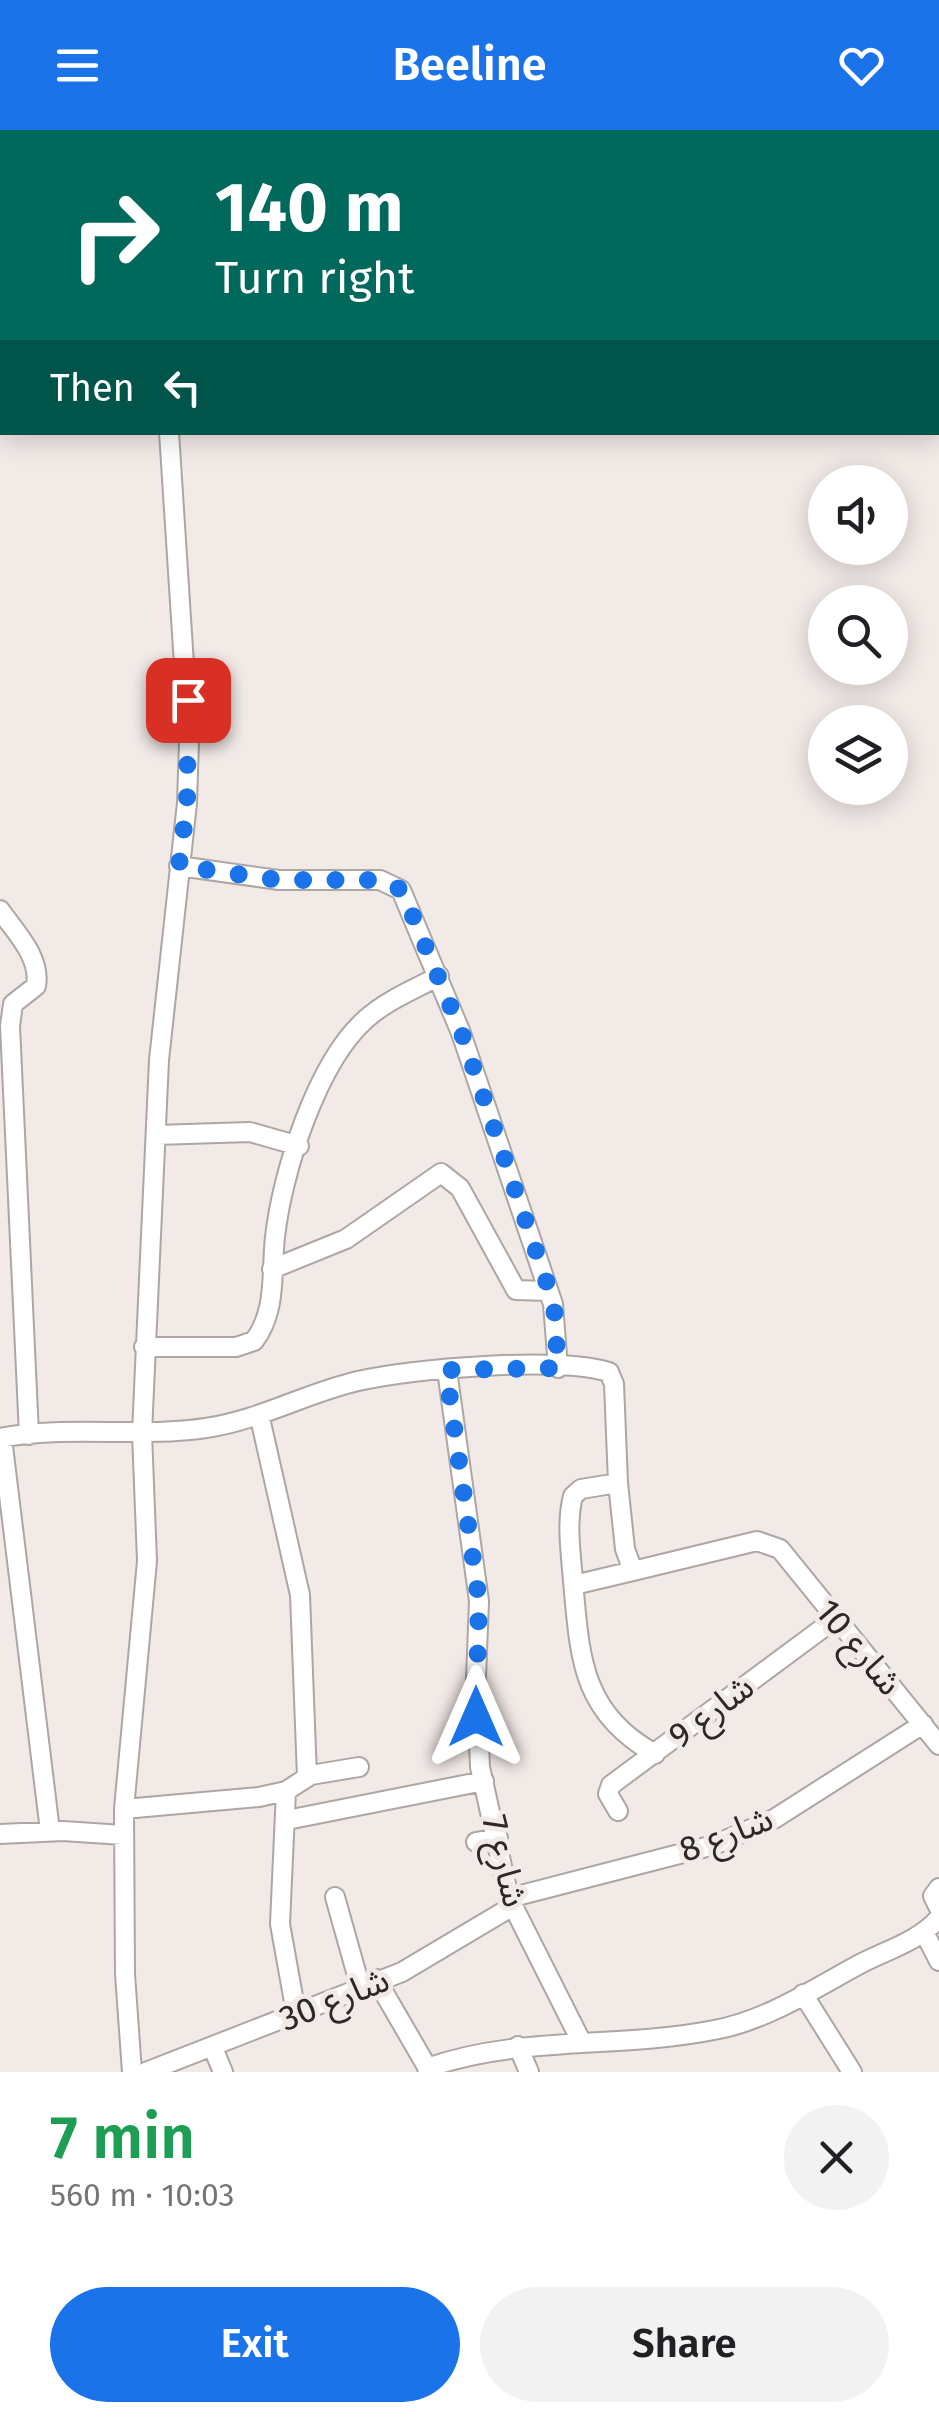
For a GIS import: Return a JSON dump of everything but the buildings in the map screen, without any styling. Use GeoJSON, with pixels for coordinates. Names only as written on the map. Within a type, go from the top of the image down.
{"type":"FeatureCollection","features":[{"type":"Feature","properties":{"kind":"street"},"geometry":{"type":"LineString","coordinates":[[132,2072],[123,1835],[147,1561],[142,1433],[144,1347],[156,1136],[187,803],[188,700],[169,435]]}},
{"type":"Feature","properties":{"kind":"street"},"geometry":{"type":"LineString","coordinates":[[179,866],[279,880],[345,877],[393,883],[412,908],[548,1291],[557,1321],[558,1368]]}},
{"type":"Feature","properties":{"kind":"street"},"geometry":{"type":"LineString","coordinates":[[0,910],[34,959],[37,973],[36,986],[7,1002],[6,1084],[30,1436]]}},
{"type":"Feature","properties":{"kind":"street"},"geometry":{"type":"LineString","coordinates":[[144,1347],[236,1347],[254,1341],[271,1306],[276,1223],[331,1060],[348,1037],[384,1005],[439,976]]}},
{"type":"Feature","properties":{"kind":"street"},"geometry":{"type":"LineString","coordinates":[[156,1136],[250,1132],[299,1146]]}},
{"type":"Feature","properties":{"kind":"street"},"geometry":{"type":"LineString","coordinates":[[272,1269],[346,1240],[441,1174],[460,1188],[516,1290],[548,1291]]}},
{"type":"Feature","properties":{"kind":"street"},"geometry":{"type":"LineString","coordinates":[[50,1831],[1,1438],[204,1429],[260,1418],[357,1382],[446,1370],[598,1369],[612,1376],[625,1549],[633,1572],[574,1585]]}},
{"type":"Feature","properties":{"kind":"street","name":"شارع 7"},"geometry":{"type":"LineString","coordinates":[[446,1370],[479,1601],[476,1717],[484,1781],[511,1902],[581,2041]]}},
{"type":"Feature","properties":{"kind":"street"},"geometry":{"type":"LineString","coordinates":[[260,1418],[300,1594],[307,1777]]}},
{"type":"Feature","properties":{"kind":"street"},"geometry":{"type":"LineString","coordinates":[[618,1483],[580,1489],[573,1496],[580,1652],[592,1693],[627,1738],[655,1754]]}},
{"type":"Feature","properties":{"kind":"street","name":"شارع 10"},"geometry":{"type":"LineString","coordinates":[[633,1572],[757,1542],[780,1549],[939,1745]]}},
{"type":"Feature","properties":{"kind":"street","name":"شارع 9"},"geometry":{"type":"LineString","coordinates":[[618,1810],[608,1788],[835,1619]]}},
{"type":"Feature","properties":{"kind":"street","name":"شارع 8"},"geometry":{"type":"LineString","coordinates":[[511,1902],[714,1846],[774,1819],[923,1724]]}},
{"type":"Feature","properties":{"kind":"street"},"geometry":{"type":"LineString","coordinates":[[124,1809],[204,1805],[286,1791],[307,1777],[359,1767]]}},
{"type":"Feature","properties":{"kind":"street"},"geometry":{"type":"LineString","coordinates":[[287,1820],[484,1781]]}},
{"type":"Feature","properties":{"kind":"street"},"geometry":{"type":"LineString","coordinates":[[286,1791],[280,1924],[296,2013]]}},
{"type":"Feature","properties":{"kind":"street"},"geometry":{"type":"LineString","coordinates":[[0,1834],[50,1831],[123,1835]]}},
{"type":"Feature","properties":{"kind":"street"},"geometry":{"type":"LineString","coordinates":[[476,1842],[498,1838]]}},
{"type":"Feature","properties":{"kind":"street"},"geometry":{"type":"LineString","coordinates":[[939,1888],[933,1896],[939,1908]]}},
{"type":"Feature","properties":{"kind":"street"},"geometry":{"type":"LineString","coordinates":[[334,1897],[368,1983],[428,2070],[471,2052],[719,2030],[803,1994],[924,1932],[939,1918]]}},
{"type":"Feature","properties":{"kind":"street","name":"شارع 30"},"geometry":{"type":"LineString","coordinates":[[146,2072],[402,1972],[511,1902]]}},
{"type":"Feature","properties":{"kind":"street"},"geometry":{"type":"LineString","coordinates":[[924,1932],[939,1962]]}},
{"type":"Feature","properties":{"kind":"street"},"geometry":{"type":"LineString","coordinates":[[803,1994],[852,2072]]}},
{"type":"Feature","properties":{"kind":"street"},"geometry":{"type":"LineString","coordinates":[[518,2046],[529,2072]]}},
{"type":"Feature","properties":{"kind":"street"},"geometry":{"type":"LineString","coordinates":[[213,2048],[223,2072]]}},
{"type":"Feature","properties":{"kind":"route"},"geometry":{"type":"LineString","coordinates":[[188,700],[187,803],[179,866],[279,880],[380,880],[402,890],[462,1034],[554,1304],[558,1368],[498,1366],[446,1370],[479,1601],[476,1717]]}}]}
